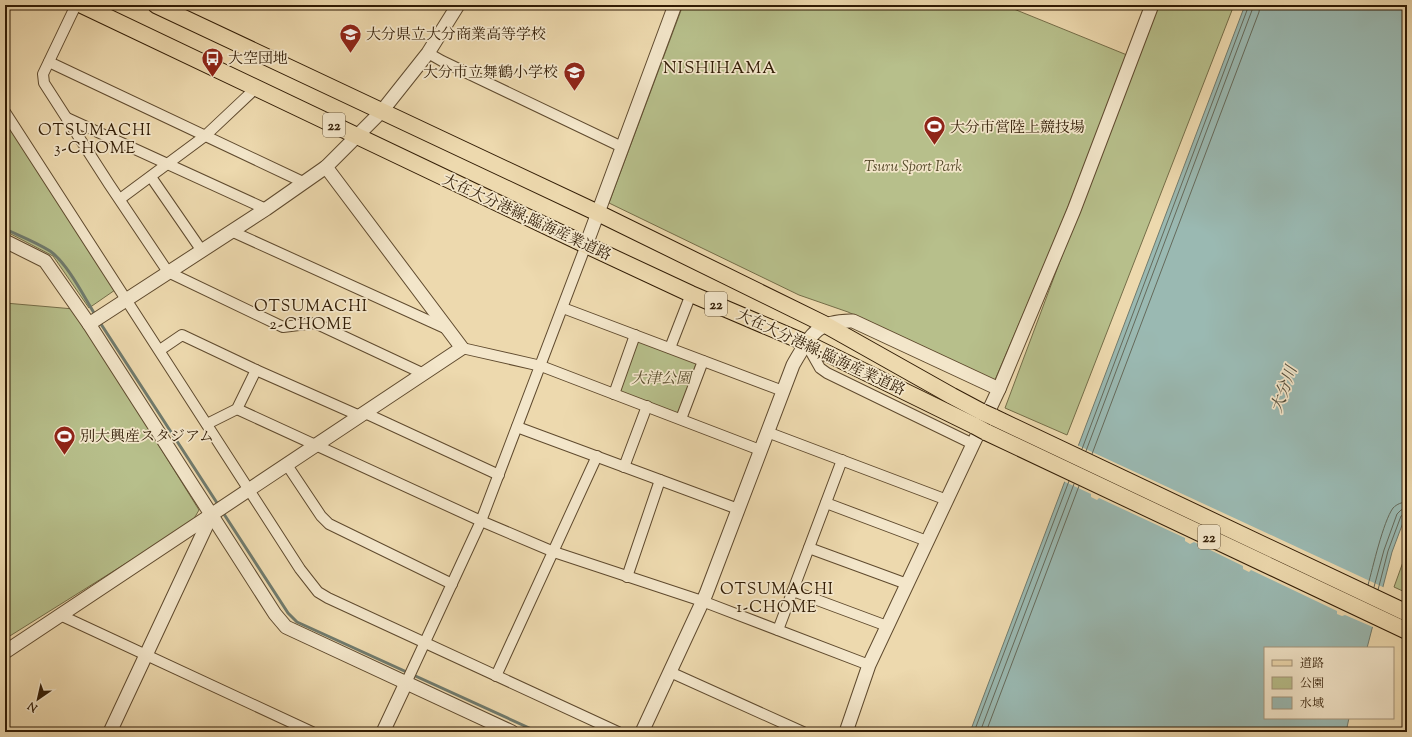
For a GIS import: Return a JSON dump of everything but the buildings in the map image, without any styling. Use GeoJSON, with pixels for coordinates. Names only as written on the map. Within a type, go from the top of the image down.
{"type":"FeatureCollection","features":[{"type":"Feature","properties":{"kind":"main road","name":"大在大分港線;臨海産業道路"},"geometry":{"type":"LineString","coordinates":[[82,5],[586,245],[691,294],[806,343],[1011,444],[1407,631]]}},
{"type":"Feature","properties":{"kind":"main road","name":"大在大分港線;臨海産業道路"},"geometry":{"type":"LineString","coordinates":[[156,5],[598,213],[824,324],[952,396],[1018,429],[1407,613]]}},
{"type":"Feature","properties":{"kind":"street"},"geometry":{"type":"LineString","coordinates":[[76,5],[49,62],[43,79],[168,272],[283,327],[315,323],[424,374]]}},
{"type":"Feature","properties":{"kind":"street"},"geometry":{"type":"LineString","coordinates":[[89,324],[266,209],[326,167],[382,111],[428,53],[458,5]]}},
{"type":"Feature","properties":{"kind":"street"},"geometry":{"type":"LineString","coordinates":[[383,732],[482,521],[563,308],[675,5]]}},
{"type":"Feature","properties":{"kind":"street"},"geometry":{"type":"LineString","coordinates":[[846,732],[868,665],[999,389],[1074,210],[1152,5]]}},
{"type":"Feature","properties":{"kind":"street"},"geometry":{"type":"LineString","coordinates":[[428,53],[622,147]]}},
{"type":"Feature","properties":{"kind":"street"},"geometry":{"type":"LineString","coordinates":[[49,62],[303,182]]}},
{"type":"Feature","properties":{"kind":"street"},"geometry":{"type":"LineString","coordinates":[[120,199],[152,177],[205,136],[256,88]]}},
{"type":"Feature","properties":{"kind":"street"},"geometry":{"type":"LineString","coordinates":[[5,112],[300,569],[318,592],[424,643],[618,732]]}},
{"type":"Feature","properties":{"kind":"street"},"geometry":{"type":"LineString","coordinates":[[67,118],[266,209]]}},
{"type":"Feature","properties":{"kind":"street"},"geometry":{"type":"LineString","coordinates":[[326,167],[462,348],[541,366],[760,450]]}},
{"type":"Feature","properties":{"kind":"street"},"geometry":{"type":"LineString","coordinates":[[152,177],[202,250]]}},
{"type":"Feature","properties":{"kind":"street"},"geometry":{"type":"LineString","coordinates":[[231,231],[449,330]]}},
{"type":"Feature","properties":{"kind":"street"},"geometry":{"type":"LineString","coordinates":[[5,241],[45,261],[218,512],[275,614],[286,627],[409,677],[512,732]]}},
{"type":"Feature","properties":{"kind":"street"},"geometry":{"type":"LineString","coordinates":[[670,348],[691,294]]}},
{"type":"Feature","properties":{"kind":"street"},"geometry":{"type":"LineString","coordinates":[[563,308],[783,390]]}},
{"type":"Feature","properties":{"kind":"street"},"geometry":{"type":"LineString","coordinates":[[642,732],[702,602],[792,365],[814,331],[824,324],[839,320],[853,321],[999,389]]}},
{"type":"Feature","properties":{"kind":"street"},"geometry":{"type":"LineString","coordinates":[[160,350],[182,335],[256,370],[499,475]]}},
{"type":"Feature","properties":{"kind":"street"},"geometry":{"type":"LineString","coordinates":[[614,394],[635,335]]}},
{"type":"Feature","properties":{"kind":"street"},"geometry":{"type":"LineString","coordinates":[[806,343],[820,368],[827,373],[973,444]]}},
{"type":"Feature","properties":{"kind":"street"},"geometry":{"type":"LineString","coordinates":[[5,652],[218,512],[462,348]]}},
{"type":"Feature","properties":{"kind":"street"},"geometry":{"type":"LineString","coordinates":[[680,419],[703,361]]}},
{"type":"Feature","properties":{"kind":"street"},"geometry":{"type":"LineString","coordinates":[[207,424],[237,409],[256,370]]}},
{"type":"Feature","properties":{"kind":"street"},"geometry":{"type":"LineString","coordinates":[[624,466],[647,406]]}},
{"type":"Feature","properties":{"kind":"street"},"geometry":{"type":"LineString","coordinates":[[237,409],[482,521],[554,552],[702,602],[868,665]]}},
{"type":"Feature","properties":{"kind":"street"},"geometry":{"type":"LineString","coordinates":[[517,427],[738,509]]}},
{"type":"Feature","properties":{"kind":"street"},"geometry":{"type":"LineString","coordinates":[[767,432],[947,500]]}},
{"type":"Feature","properties":{"kind":"street"},"geometry":{"type":"LineString","coordinates":[[496,676],[597,456]]}},
{"type":"Feature","properties":{"kind":"street"},"geometry":{"type":"LineString","coordinates":[[778,630],[842,460]]}},
{"type":"Feature","properties":{"kind":"street"},"geometry":{"type":"LineString","coordinates":[[287,465],[321,516],[329,524],[452,584]]}},
{"type":"Feature","properties":{"kind":"street"},"geometry":{"type":"LineString","coordinates":[[627,577],[660,480]]}},
{"type":"Feature","properties":{"kind":"street"},"geometry":{"type":"LineString","coordinates":[[826,503],[927,542]]}},
{"type":"Feature","properties":{"kind":"street"},"geometry":{"type":"LineString","coordinates":[[110,732],[146,655],[218,512]]}},
{"type":"Feature","properties":{"kind":"street"},"geometry":{"type":"LineString","coordinates":[[809,548],[907,584]]}},
{"type":"Feature","properties":{"kind":"street"},"geometry":{"type":"LineString","coordinates":[[793,591],[887,626]]}},
{"type":"Feature","properties":{"kind":"street"},"geometry":{"type":"LineString","coordinates":[[60,615],[312,732]]}},
{"type":"Feature","properties":{"kind":"street"},"geometry":{"type":"LineString","coordinates":[[670,672],[803,732]]}},
{"type":"Feature","properties":{"kind":"green space","name":"Tsuru Sport Park"},"geometry":{"type":"Polygon","coordinates":[[[683,5],[1004,5],[1127,55],[1059,230],[995,380],[989,379],[848,312],[799,295],[609,203],[683,5]]]}},
{"type":"Feature","properties":{"kind":"green space"},"geometry":{"type":"Polygon","coordinates":[[[1156,5],[1234,5],[1067,435],[1005,408],[1156,5]]]}},
{"type":"Feature","properties":{"kind":"green space"},"geometry":{"type":"Polygon","coordinates":[[[5,120],[115,290],[89,308],[53,256],[5,231],[5,120]]]}},
{"type":"Feature","properties":{"kind":"green space"},"geometry":{"type":"Polygon","coordinates":[[[5,303],[74,309],[199,510],[192,522],[5,639],[5,303]]]}},
{"type":"Feature","properties":{"kind":"green space","name":"大津公園"},"geometry":{"type":"Polygon","coordinates":[[[641,340],[695,360],[696,364],[679,412],[675,413],[621,393],[619,389],[637,343],[641,340]]]}},
{"type":"Feature","properties":{"kind":"green space"},"geometry":{"type":"Polygon","coordinates":[[[1407,551],[1407,593],[1394,587],[1407,551]]]}},
{"type":"Feature","properties":{"kind":"water","name":"大分川"},"geometry":{"type":"Polygon","coordinates":[[[1245,5],[1407,5],[1407,512],[1392,552],[1367,647],[1264,647],[1264,719],[1349,719],[1346,732],[970,732],[1245,5]]]}},
{"type":"Feature","properties":{"kind":"pier"},"geometry":{"type":"Polygon","coordinates":[[[1077,445],[1385,588],[1375,628],[1345,615],[1342,616],[1337,614],[1337,611],[1251,570],[1249,572],[1243,569],[1243,566],[1194,542],[1190,544],[1185,541],[1185,538],[1099,498],[1097,500],[1091,497],[1091,494],[1063,481],[1077,445]]]}},
{"type":"Feature","properties":{"kind":"waterway"},"geometry":{"type":"LineString","coordinates":[[5,229],[39,245],[57,257],[69,272],[96,316]]}},
{"type":"Feature","properties":{"kind":"waterway"},"geometry":{"type":"LineString","coordinates":[[99,321],[219,506]]}},
{"type":"Feature","properties":{"kind":"waterway"},"geometry":{"type":"LineString","coordinates":[[222,511],[288,613],[297,622],[538,732]]}},
{"type":"Feature","properties":{"kind":"place","name":"大分県立大分商業高等学校"},"geometry":{"type":"Point","coordinates":[350,54]}},
{"type":"Feature","properties":{"kind":"place","name":"大空団地"},"geometry":{"type":"Point","coordinates":[213,78]}},
{"type":"Feature","properties":{"kind":"place","name":"大分市立舞鶴小学校"},"geometry":{"type":"Point","coordinates":[574,92]}},
{"type":"Feature","properties":{"kind":"place","name":"大分市営陸上競技場"},"geometry":{"type":"Point","coordinates":[935,146]}},
{"type":"Feature","properties":{"kind":"place","name":"別大興産スタジアム"},"geometry":{"type":"Point","coordinates":[64,456]}},
{"type":"Feature","properties":{"kind":"district","name":"NISHIHAMA"},"geometry":{"type":"Point","coordinates":[720,67]}},
{"type":"Feature","properties":{"kind":"district","name":"OTSUMACHI 3-CHOME"},"geometry":{"type":"Point","coordinates":[95,138]}},
{"type":"Feature","properties":{"kind":"district","name":"OTSUMACHI 2-CHOME"},"geometry":{"type":"Point","coordinates":[311,314]}},
{"type":"Feature","properties":{"kind":"district","name":"OTSUMACHI 1-CHOME"},"geometry":{"type":"Point","coordinates":[777,597]}}]}
